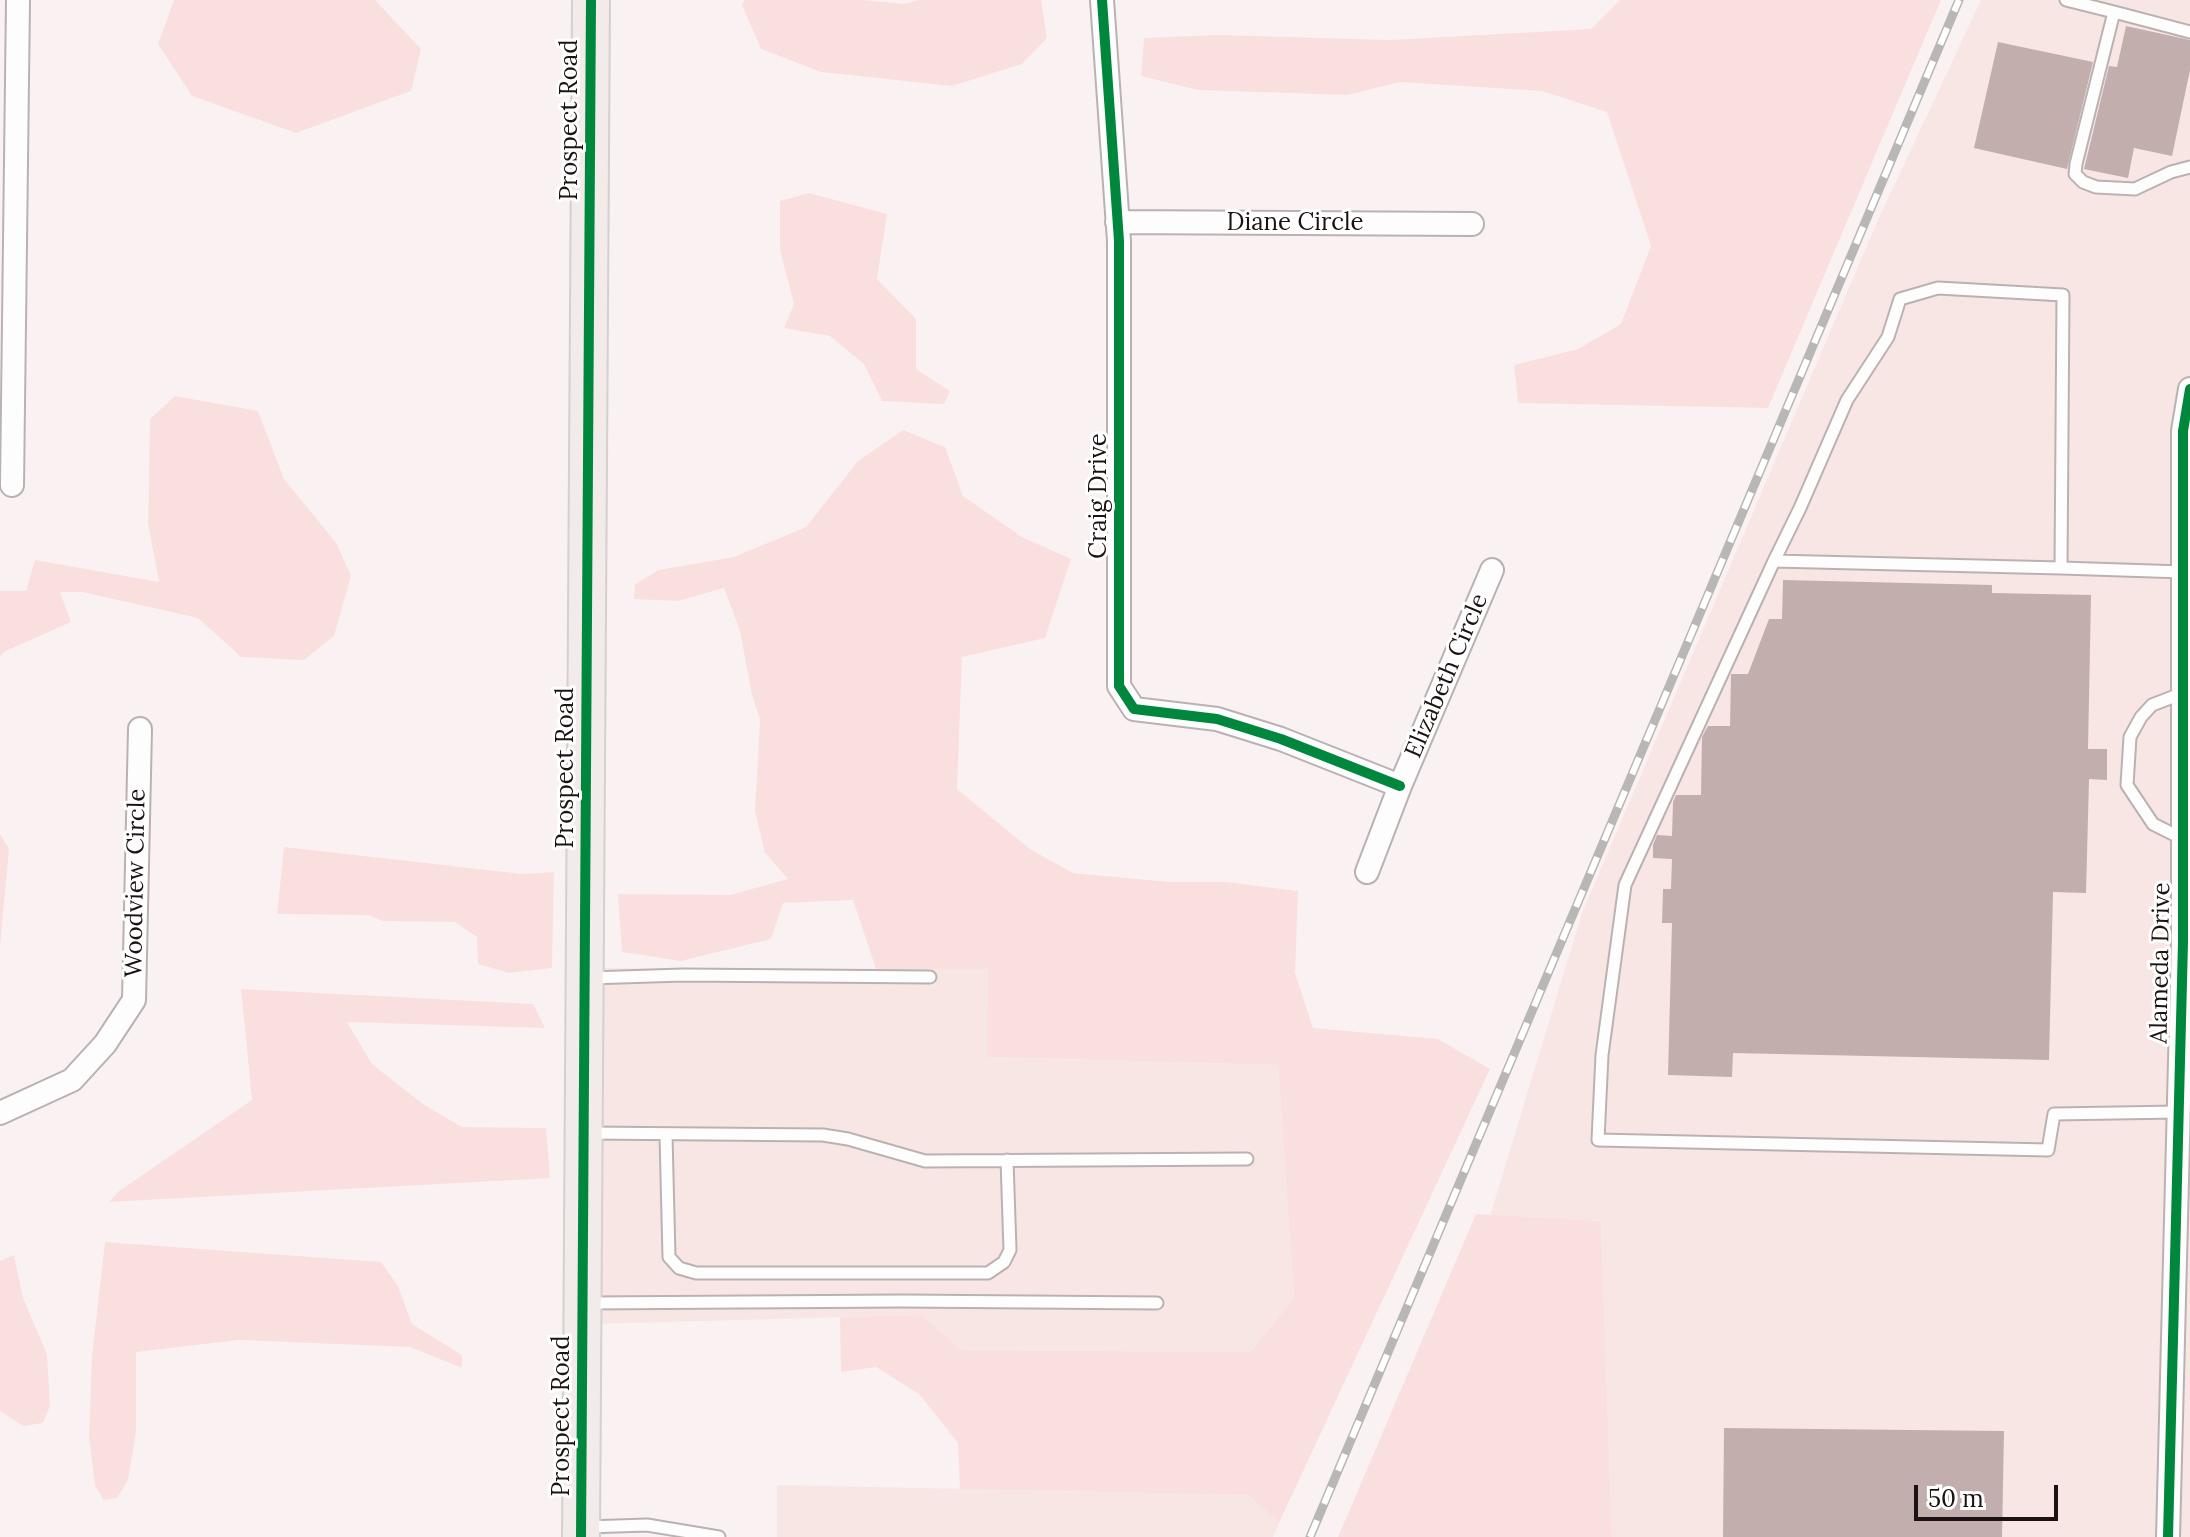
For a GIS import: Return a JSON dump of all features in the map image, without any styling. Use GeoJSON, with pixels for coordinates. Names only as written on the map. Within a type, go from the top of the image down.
{"type":"FeatureCollection","features":[{"type":"Feature","properties":{"kind":"main road","name":"Prospect Road"},"geometry":{"type":"LineString","coordinates":[[581,1532],[591,0]]}},
{"type":"Feature","properties":{"kind":"street"},"geometry":{"type":"LineString","coordinates":[[12,485],[18,0]]}},
{"type":"Feature","properties":{"kind":"street","name":"Craig Drive"},"geometry":{"type":"LineString","coordinates":[[1102,0],[1117,222],[1119,686],[1134,709],[1217,719],[1281,739],[1400,786]]}},
{"type":"Feature","properties":{"kind":"street","name":"Diane Circle"},"geometry":{"type":"LineString","coordinates":[[1117,222],[1472,224]]}},
{"type":"Feature","properties":{"kind":"street","name":"Alameda Drive"},"geometry":{"type":"LineString","coordinates":[[2168,1537],[2183,1214],[2178,1112],[2186,942],[2183,431],[2190,389]]}},
{"type":"Feature","properties":{"kind":"street","name":"Elizabeth Circle"},"geometry":{"type":"LineString","coordinates":[[1367,872],[1492,570]]}},
{"type":"Feature","properties":{"kind":"street","name":"Woodview Circle"},"geometry":{"type":"LineString","coordinates":[[0,1113],[72,1080],[105,1044],[134,1000],[140,729]]}},
{"type":"Feature","properties":{"kind":"lane"},"geometry":{"type":"LineString","coordinates":[[2066,0],[2190,32]]}},
{"type":"Feature","properties":{"kind":"lane"},"geometry":{"type":"LineString","coordinates":[[2114,12],[2075,174],[2083,182],[2096,187],[2135,189],[2171,172],[2190,167]]}},
{"type":"Feature","properties":{"kind":"lane"},"geometry":{"type":"LineString","coordinates":[[2061,568],[2063,295],[1938,288],[1900,299],[1888,337],[1847,400],[1625,885],[1602,1055],[1598,1140],[2048,1150],[2054,1114],[2178,1112]]}},
{"type":"Feature","properties":{"kind":"lane"},"geometry":{"type":"LineString","coordinates":[[1774,561],[2183,572]]}},
{"type":"Feature","properties":{"kind":"lane"},"geometry":{"type":"LineString","coordinates":[[2183,693],[2152,705],[2141,717],[2130,737],[2127,785],[2153,824],[2183,839]]}},
{"type":"Feature","properties":{"kind":"lane"},"geometry":{"type":"LineString","coordinates":[[585,979],[683,975],[930,977]]}},
{"type":"Feature","properties":{"kind":"lane"},"geometry":{"type":"LineString","coordinates":[[584,1133],[823,1135],[925,1161],[1247,1159]]}},
{"type":"Feature","properties":{"kind":"lane"},"geometry":{"type":"LineString","coordinates":[[666,1135],[669,1257],[679,1268],[696,1273],[988,1273],[1004,1262],[1010,1250],[1007,1160]]}},
{"type":"Feature","properties":{"kind":"lane"},"geometry":{"type":"LineString","coordinates":[[583,1304],[871,1301],[1157,1303]]}},
{"type":"Feature","properties":{"kind":"lane"},"geometry":{"type":"LineString","coordinates":[[581,1532],[647,1525],[719,1537]]}},
{"type":"Feature","properties":{"kind":"shaded area"},"geometry":{"type":"Polygon","coordinates":[[[174,0],[375,0],[421,49],[411,91],[296,133],[192,96],[158,44],[174,0]]]}},
{"type":"Feature","properties":{"kind":"shaded area"},"geometry":{"type":"Polygon","coordinates":[[[745,0],[863,0],[906,4],[918,0],[1041,0],[1047,38],[1022,64],[952,86],[821,72],[761,49],[742,5],[745,0]]]}},
{"type":"Feature","properties":{"kind":"shaded area"},"geometry":{"type":"Polygon","coordinates":[[[1620,0],[1941,0],[1768,408],[1518,403],[1514,365],[1578,349],[1621,324],[1651,246],[1607,112],[1542,91],[1400,82],[1347,95],[1198,90],[1141,76],[1144,38],[1220,35],[1390,40],[1591,29],[1620,0]]]}},
{"type":"Feature","properties":{"kind":"shaded area"},"geometry":{"type":"Polygon","coordinates":[[[1981,0],[2190,0],[2190,1537],[1612,1537],[1601,1221],[1490,1216],[1582,913],[1877,222],[1981,0]]]}},
{"type":"Feature","properties":{"kind":"shaded area"},"geometry":{"type":"Polygon","coordinates":[[[809,193],[887,214],[877,279],[916,319],[916,369],[950,391],[944,404],[882,401],[864,364],[830,336],[784,328],[794,304],[780,250],[780,201],[809,193]]]}},
{"type":"Feature","properties":{"kind":"shaded area"},"geometry":{"type":"Polygon","coordinates":[[[175,396],[258,411],[284,479],[337,544],[351,576],[334,636],[304,660],[241,657],[198,618],[82,592],[60,592],[71,622],[4,652],[0,657],[0,591],[26,591],[35,560],[159,582],[148,523],[150,419],[175,396]]]}},
{"type":"Feature","properties":{"kind":"shaded area"},"geometry":{"type":"Polygon","coordinates":[[[903,430],[945,447],[963,496],[1022,537],[1071,559],[1045,638],[962,657],[957,789],[1030,849],[1073,873],[1170,882],[1226,882],[1298,891],[1295,973],[1313,1028],[1438,1039],[1490,1069],[1279,1523],[1248,1495],[960,1489],[958,1443],[919,1394],[876,1367],[841,1372],[840,1317],[921,1315],[962,1350],[1250,1352],[1294,1298],[1278,1065],[987,1057],[988,969],[876,969],[853,900],[783,903],[771,939],[681,961],[622,952],[618,894],[730,895],[788,879],[765,853],[755,811],[760,719],[752,695],[740,631],[724,588],[678,601],[634,599],[635,584],[659,570],[734,557],[806,527],[858,461],[903,430]]]}},
{"type":"Feature","properties":{"kind":"shaded area"},"geometry":{"type":"Polygon","coordinates":[[[0,834],[9,849],[0,946],[0,834]]]}},
{"type":"Feature","properties":{"kind":"shaded area"},"geometry":{"type":"Polygon","coordinates":[[[284,847],[523,874],[554,872],[552,968],[509,973],[478,964],[477,937],[455,922],[383,921],[368,915],[277,914],[284,847]]]}},
{"type":"Feature","properties":{"kind":"shaded area"},"geometry":{"type":"Polygon","coordinates":[[[598,968],[988,969],[988,1057],[1278,1065],[1294,1298],[1250,1352],[961,1350],[920,1315],[595,1324],[598,968]]]}},
{"type":"Feature","properties":{"kind":"shaded area"},"geometry":{"type":"Polygon","coordinates":[[[241,989],[533,1004],[545,1028],[347,1022],[372,1064],[423,1104],[462,1127],[546,1128],[550,1178],[109,1202],[119,1191],[252,1100],[241,989]]]}},
{"type":"Feature","properties":{"kind":"shaded area"},"geometry":{"type":"Polygon","coordinates":[[[1476,1214],[1601,1221],[1612,1537],[1338,1537],[1476,1214]]]}},
{"type":"Feature","properties":{"kind":"shaded area"},"geometry":{"type":"Polygon","coordinates":[[[105,1242],[381,1262],[398,1286],[412,1324],[462,1355],[462,1368],[410,1347],[239,1340],[136,1352],[136,1432],[128,1480],[117,1498],[104,1500],[95,1486],[89,1437],[92,1356],[105,1242]]]}},
{"type":"Feature","properties":{"kind":"shaded area"},"geometry":{"type":"Polygon","coordinates":[[[14,1255],[23,1298],[47,1354],[50,1406],[43,1423],[23,1426],[0,1411],[0,1261],[14,1255]]]}},
{"type":"Feature","properties":{"kind":"shaded area"},"geometry":{"type":"Polygon","coordinates":[[[777,1485],[1248,1495],[1279,1523],[1273,1537],[777,1537],[777,1485]]]}},
{"type":"Feature","properties":{"kind":"building"},"geometry":{"type":"Polygon","coordinates":[[[2126,26],[2190,40],[2190,70],[2172,156],[2134,148],[2128,178],[2084,169],[2109,66],[2117,67],[2126,26]]]}},
{"type":"Feature","properties":{"kind":"building"},"geometry":{"type":"Polygon","coordinates":[[[1998,42],[2093,62],[2067,169],[1974,148],[1998,42]]]}},
{"type":"Feature","properties":{"kind":"building"},"geometry":{"type":"Polygon","coordinates":[[[1783,580],[1992,585],[1992,593],[2091,595],[2088,749],[2107,749],[2107,780],[2089,779],[2086,893],[2053,892],[2049,1060],[1733,1053],[1732,1077],[1668,1075],[1672,923],[1662,923],[1663,889],[1671,889],[1672,859],[1653,858],[1653,845],[1657,835],[1672,836],[1676,795],[1701,795],[1702,737],[1708,726],[1730,726],[1731,674],[1748,674],[1769,619],[1782,619],[1783,580]]]}},
{"type":"Feature","properties":{"kind":"building"},"geometry":{"type":"Polygon","coordinates":[[[1724,1428],[2004,1431],[2002,1537],[1723,1537],[1724,1428]]]}},
{"type":"Feature","properties":{"kind":"railway"},"geometry":{"type":"LineString","coordinates":[[1310,1537],[1959,0]]}},
{"type":"Feature","properties":{"kind":"cycle path"},"geometry":{"type":"LineString","coordinates":[[581,1537],[591,0]]}},
{"type":"Feature","properties":{"kind":"cycle path"},"geometry":{"type":"LineString","coordinates":[[1102,0],[1119,241],[1119,686],[1134,709],[1217,719],[1281,739],[1400,786]]}},
{"type":"Feature","properties":{"kind":"cycle path"},"geometry":{"type":"LineString","coordinates":[[2168,1537],[2183,942],[2183,431],[2190,389]]}}]}
